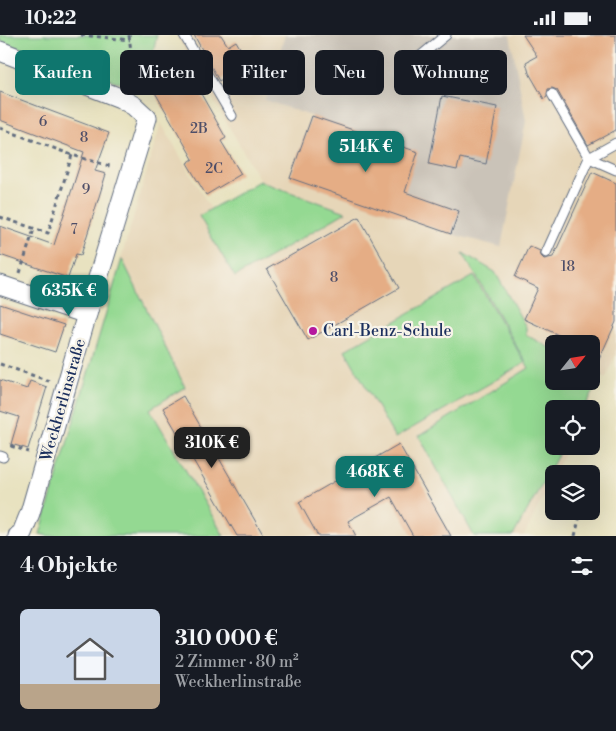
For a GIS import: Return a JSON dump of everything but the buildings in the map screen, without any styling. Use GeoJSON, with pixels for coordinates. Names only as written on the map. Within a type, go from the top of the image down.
{"type":"FeatureCollection","features":[{"type":"Feature","properties":{"kind":"street","name":"Weckherlinstraße"},"geometry":{"type":"LineString","coordinates":[[0,51],[120,98],[134,106],[147,118],[87,314],[30,513],[22,533],[18,536]]}},
{"type":"Feature","properties":{"kind":"street"},"geometry":{"type":"LineString","coordinates":[[8,287],[87,314]]}},
{"type":"Feature","properties":{"kind":"lane"},"geometry":{"type":"LineString","coordinates":[[184,35],[232,116]]}},
{"type":"Feature","properties":{"kind":"lane"},"geometry":{"type":"LineString","coordinates":[[428,50],[446,35]]}},
{"type":"Feature","properties":{"kind":"lane"},"geometry":{"type":"LineString","coordinates":[[552,94],[589,157],[616,170]]}},
{"type":"Feature","properties":{"kind":"lane"},"geometry":{"type":"LineString","coordinates":[[546,253],[589,157],[616,143]]}},
{"type":"Feature","properties":{"kind":"path"},"geometry":{"type":"LineString","coordinates":[[81,35],[130,40]]}},
{"type":"Feature","properties":{"kind":"path"},"geometry":{"type":"LineString","coordinates":[[129,35],[131,50]]}},
{"type":"Feature","properties":{"kind":"path"},"geometry":{"type":"LineString","coordinates":[[0,128],[72,155],[130,172]]}},
{"type":"Feature","properties":{"kind":"path"},"geometry":{"type":"LineString","coordinates":[[0,217],[48,233],[72,155]]}},
{"type":"Feature","properties":{"kind":"path"},"geometry":{"type":"LineString","coordinates":[[8,287],[34,229]]}},
{"type":"Feature","properties":{"kind":"path"},"geometry":{"type":"LineString","coordinates":[[0,364],[66,387]]}},
{"type":"Feature","properties":{"kind":"path"},"geometry":{"type":"LineString","coordinates":[[1,456],[10,446],[46,457]]}},
{"type":"Feature","properties":{"kind":"path"},"geometry":{"type":"LineString","coordinates":[[575,536],[579,520]]}},
{"type":"Feature","properties":{"kind":"shaded area","name":"Carl-Benz-Schule"},"geometry":{"type":"Polygon","coordinates":[[[176,35],[616,35],[616,354],[606,378],[602,376],[600,380],[600,335],[545,335],[545,390],[595,390],[590,400],[545,400],[545,455],[564,455],[559,465],[545,465],[545,493],[524,536],[48,536],[40,534],[161,123],[212,211],[261,182],[211,95],[213,95],[213,50],[185,50],[176,35]]]}},
{"type":"Feature","properties":{"kind":"shaded area"},"geometry":{"type":"Polygon","coordinates":[[[285,35],[510,35],[526,121],[501,247],[451,234],[290,178],[311,116],[265,100],[267,95],[305,95],[305,50],[280,50],[285,35]]]}},
{"type":"Feature","properties":{"kind":"green space"},"geometry":{"type":"Polygon","coordinates":[[[0,35],[157,35],[154,50],[120,50],[120,83],[110,79],[110,50],[26,50],[0,41],[0,35]]]}},
{"type":"Feature","properties":{"kind":"green space"},"geometry":{"type":"Polygon","coordinates":[[[259,181],[346,212],[235,277],[199,216],[259,181]]]}},
{"type":"Feature","properties":{"kind":"green space"},"geometry":{"type":"Polygon","coordinates":[[[463,253],[495,272],[526,327],[526,335],[545,345],[545,390],[594,390],[589,400],[545,400],[545,455],[558,455],[552,465],[545,465],[545,478],[513,536],[474,536],[419,436],[529,368],[463,253]]]}},
{"type":"Feature","properties":{"kind":"green space"},"geometry":{"type":"Polygon","coordinates":[[[122,259],[185,387],[150,409],[224,536],[48,536],[40,534],[122,259]]]}},
{"type":"Feature","properties":{"kind":"green space"},"geometry":{"type":"Polygon","coordinates":[[[474,276],[525,363],[395,438],[345,350],[474,276]]]}},
{"type":"Feature","properties":{"kind":"place","name":"Carl-Benz-Schule"},"geometry":{"type":"Point","coordinates":[313,331]}}]}
